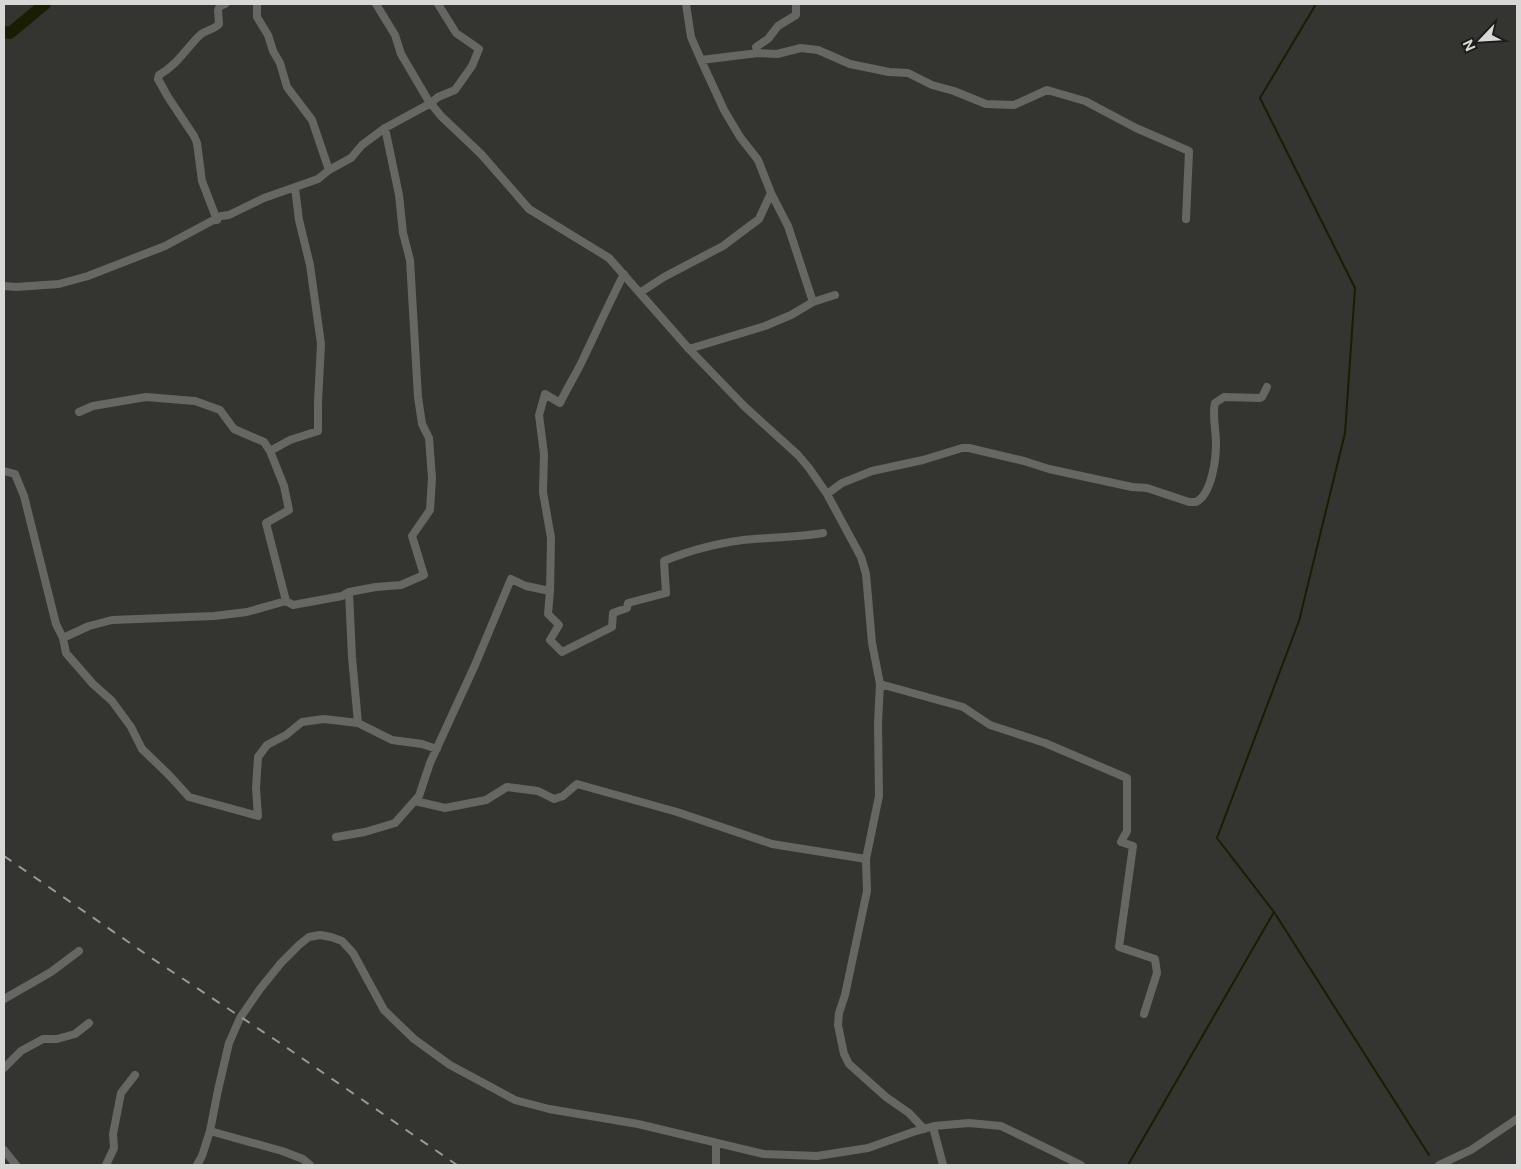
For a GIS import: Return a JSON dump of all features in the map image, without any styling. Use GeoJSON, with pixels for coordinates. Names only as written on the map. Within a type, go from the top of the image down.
{"type":"FeatureCollection","features":[{"type":"Feature","properties":{"kind":"street"},"geometry":{"type":"LineString","coordinates":[[217,220],[202,181],[197,143],[158,79],[159,75],[182,57],[198,36],[205,31],[217,27],[219,24],[218,10],[220,6],[225,4]]}},
{"type":"Feature","properties":{"kind":"street"},"geometry":{"type":"LineString","coordinates":[[257,4],[257,17],[268,35],[273,51],[280,63],[287,88],[312,120],[329,170]]}},
{"type":"Feature","properties":{"kind":"street"},"geometry":{"type":"LineString","coordinates":[[376,4],[395,35],[401,54],[441,116],[481,154],[529,209],[609,258],[641,292],[689,349],[745,407],[798,455],[827,494],[861,557],[866,574],[872,643],[880,684],[878,723],[880,796],[866,859],[867,890],[845,996],[839,1013],[840,1037],[849,1064],[886,1097],[916,1118],[924,1129]]}},
{"type":"Feature","properties":{"kind":"street"},"geometry":{"type":"LineString","coordinates":[[4,286],[59,284],[88,276],[165,246],[217,220],[221,216],[229,215],[264,198],[324,176],[329,170],[351,158],[362,145],[385,128],[431,103],[438,97],[455,90],[472,66],[479,49],[456,33],[438,4]]}},
{"type":"Feature","properties":{"kind":"street"},"geometry":{"type":"LineString","coordinates":[[686,4],[691,37],[724,110],[740,137],[758,160],[771,193],[788,226],[812,302]]}},
{"type":"Feature","properties":{"kind":"street"},"geometry":{"type":"LineString","coordinates":[[758,53],[756,47],[768,39],[778,26],[796,15],[796,4]]}},
{"type":"Feature","properties":{"kind":"street"},"geometry":{"type":"LineString","coordinates":[[701,60],[758,53],[777,54],[801,48],[818,50],[850,64],[908,73],[932,85],[954,91],[986,104],[1014,105],[1047,90],[1085,101],[1136,128],[1189,151],[1186,219]]}},
{"type":"Feature","properties":{"kind":"street"},"geometry":{"type":"LineString","coordinates":[[63,638],[89,626],[112,620],[214,616],[247,612],[286,601],[293,605],[342,596],[349,592],[376,587],[401,585],[424,575],[412,536],[430,510],[432,478],[429,438],[422,424],[418,398],[410,260],[403,233],[399,195],[385,128]]}},
{"type":"Feature","properties":{"kind":"street"},"geometry":{"type":"LineString","coordinates":[[270,451],[290,440],[318,431],[321,344],[310,265],[299,220],[295,188]]}},
{"type":"Feature","properties":{"kind":"street"},"geometry":{"type":"LineString","coordinates":[[641,292],[664,277],[722,246],[759,219],[771,193]]}},
{"type":"Feature","properties":{"kind":"street"},"geometry":{"type":"LineString","coordinates":[[624,274],[585,356],[570,381],[560,403],[545,394],[539,415],[544,454],[543,492],[551,538],[548,614],[559,625],[550,640],[562,652],[612,627],[613,613],[626,608],[628,604],[666,593],[664,561],[725,543],[753,539],[802,537],[823,533]]}},
{"type":"Feature","properties":{"kind":"street"},"geometry":{"type":"LineString","coordinates":[[689,349],[765,326],[791,315],[812,302],[836,295]]}},
{"type":"Feature","properties":{"kind":"street"},"geometry":{"type":"LineString","coordinates":[[827,494],[842,483],[872,471],[914,462],[962,448],[969,448],[1132,487],[1147,488],[1189,502],[1196,502],[1205,493],[1213,470],[1216,446],[1215,403],[1224,397],[1260,398],[1267,387]]}},
{"type":"Feature","properties":{"kind":"street"},"geometry":{"type":"LineString","coordinates":[[79,412],[92,406],[146,397],[195,401],[220,410],[234,429],[264,442],[270,451],[284,486],[288,510],[266,523],[286,601]]}},
{"type":"Feature","properties":{"kind":"street"},"geometry":{"type":"LineString","coordinates":[[4,471],[15,474],[24,496],[56,624],[63,638],[66,653],[93,684],[112,701],[131,727],[142,749],[169,774],[189,797],[258,816],[256,788],[258,757],[268,745],[286,736],[302,722],[324,719],[358,723],[392,740],[422,744],[437,749]]}},
{"type":"Feature","properties":{"kind":"street"},"geometry":{"type":"LineString","coordinates":[[336,837],[365,832],[396,823],[419,796],[437,749],[511,579],[526,586],[550,592]]}},
{"type":"Feature","properties":{"kind":"street"},"geometry":{"type":"LineString","coordinates":[[349,592],[358,723]]}},
{"type":"Feature","properties":{"kind":"street"},"geometry":{"type":"LineString","coordinates":[[880,684],[963,707],[990,725],[1045,743],[1127,778],[1127,831],[1121,842],[1134,846],[1119,947],[1155,959],[1157,973],[1144,1014]]}},
{"type":"Feature","properties":{"kind":"street"},"geometry":{"type":"LineString","coordinates":[[415,801],[445,808],[486,800],[507,787],[538,791],[554,799],[563,796],[577,784],[678,812],[772,844],[866,859]]}},
{"type":"Feature","properties":{"kind":"street"},"geometry":{"type":"LineString","coordinates":[[197,1165],[210,1131],[229,1043],[240,1018],[254,997],[299,945],[309,937],[320,935],[342,942],[353,953],[390,1018],[414,1039],[450,1065],[514,1100],[638,1124],[764,1154],[817,1156],[868,1148],[933,1126],[969,1123],[1001,1126],[1081,1165]]}},
{"type":"Feature","properties":{"kind":"street"},"geometry":{"type":"LineString","coordinates":[[4,999],[50,972],[79,951]]}},
{"type":"Feature","properties":{"kind":"street"},"geometry":{"type":"LineString","coordinates":[[4,1068],[21,1052],[43,1040],[57,1039],[75,1034],[89,1023]]}},
{"type":"Feature","properties":{"kind":"street"},"geometry":{"type":"LineString","coordinates":[[106,1165],[114,1148],[113,1134],[121,1093],[135,1075]]}},
{"type":"Feature","properties":{"kind":"street"},"geometry":{"type":"LineString","coordinates":[[913,1132],[916,1118]]}},
{"type":"Feature","properties":{"kind":"street"},"geometry":{"type":"LineString","coordinates":[[1439,1165],[1471,1150],[1517,1119]]}},
{"type":"Feature","properties":{"kind":"street"},"geometry":{"type":"LineString","coordinates":[[933,1126],[943,1165]]}},
{"type":"Feature","properties":{"kind":"street"},"geometry":{"type":"LineString","coordinates":[[210,1131],[303,1159],[310,1165]]}},
{"type":"Feature","properties":{"kind":"street"},"geometry":{"type":"LineString","coordinates":[[716,1143],[716,1165]]}},
{"type":"Feature","properties":{"kind":"street"},"geometry":{"type":"LineString","coordinates":[[4,1150],[16,1165]]}},
{"type":"Feature","properties":{"kind":"waterway"},"geometry":{"type":"LineString","coordinates":[[4,32],[10,33],[45,4]]}},
{"type":"Feature","properties":{"kind":"waterway"},"geometry":{"type":"LineString","coordinates":[[1316,4],[1260,98],[1355,288],[1345,433],[1299,621],[1217,838],[1274,912],[1429,1155]]}},
{"type":"Feature","properties":{"kind":"waterway"},"geometry":{"type":"LineString","coordinates":[[1128,1165],[1274,912]]}},
{"type":"Feature","properties":{"kind":"railway"},"geometry":{"type":"LineString","coordinates":[[4,856],[457,1165]]}}]}
